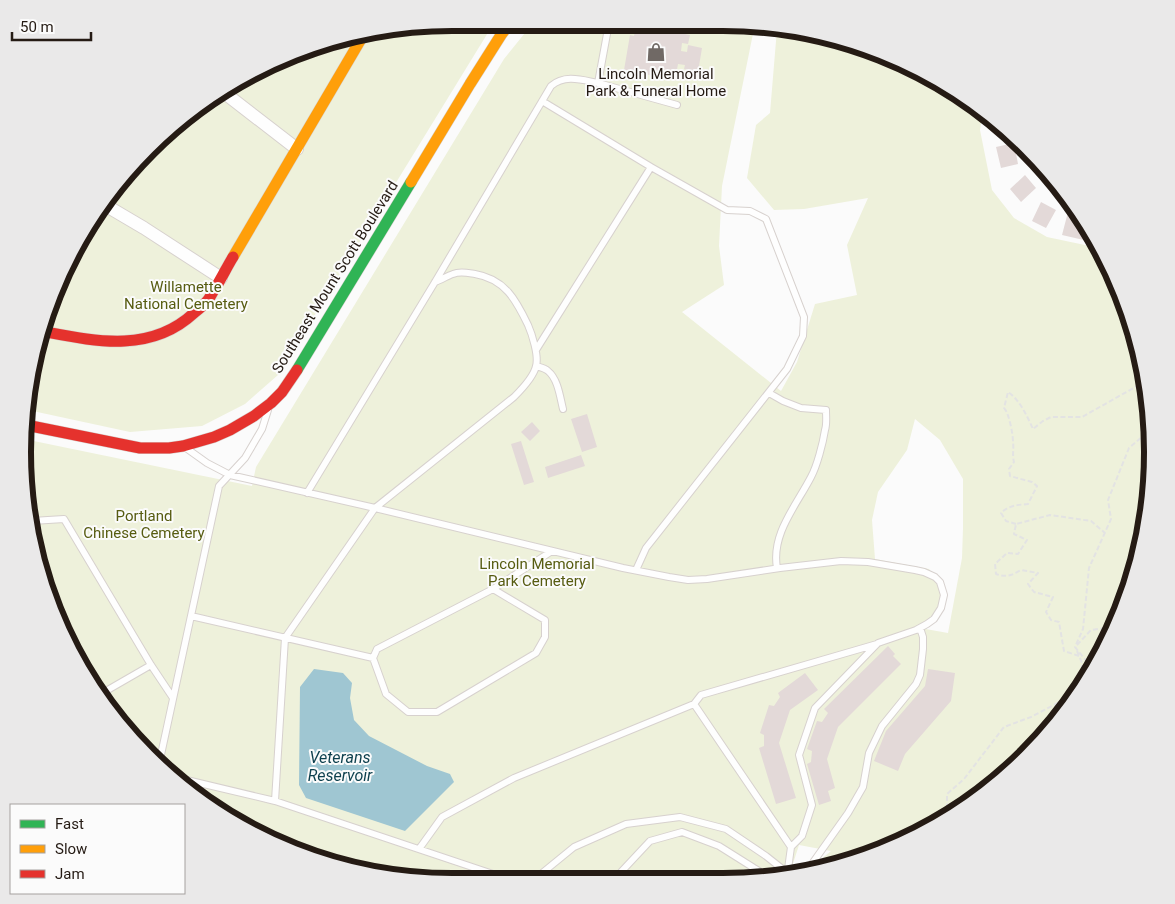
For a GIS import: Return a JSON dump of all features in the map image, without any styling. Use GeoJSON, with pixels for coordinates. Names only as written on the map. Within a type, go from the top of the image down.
{"type":"FeatureCollection","features":[{"type":"Feature","properties":{"kind":"main road","name":"Southeast Mount Scott Boulevard"},"geometry":{"type":"LineString","coordinates":[[32,426],[140,448],[169,448],[184,446],[230,430],[254,416],[271,403],[282,392],[312,346],[504,31]]}},
{"type":"Feature","properties":{"kind":"main road"},"geometry":{"type":"LineString","coordinates":[[49,332],[91,340],[140,341],[174,328],[191,316],[208,300],[360,42]]}},
{"type":"Feature","properties":{"kind":"street"},"geometry":{"type":"LineString","coordinates":[[228,96],[297,148]]}},
{"type":"Feature","properties":{"kind":"street"},"geometry":{"type":"LineString","coordinates":[[110,207],[221,278]]}},
{"type":"Feature","properties":{"kind":"lane"},"geometry":{"type":"LineString","coordinates":[[598,83],[608,31]]}},
{"type":"Feature","properties":{"kind":"lane"},"geometry":{"type":"LineString","coordinates":[[307,493],[436,282],[551,86],[557,81],[573,78],[677,104]]}},
{"type":"Feature","properties":{"kind":"lane"},"geometry":{"type":"LineString","coordinates":[[542,101],[651,167],[727,210],[750,211],[766,219],[804,316],[803,336],[787,368],[646,548],[636,570]]}},
{"type":"Feature","properties":{"kind":"lane"},"geometry":{"type":"LineString","coordinates":[[536,350],[651,167]]}},
{"type":"Feature","properties":{"kind":"lane"},"geometry":{"type":"LineString","coordinates":[[275,801],[285,638],[375,508],[496,413],[528,382],[536,366],[536,350],[530,330],[518,305],[501,284],[484,276],[466,272],[454,274],[436,282]]}},
{"type":"Feature","properties":{"kind":"lane"},"geometry":{"type":"LineString","coordinates":[[536,366],[547,369],[552,376],[558,388],[563,409]]}},
{"type":"Feature","properties":{"kind":"lane"},"geometry":{"type":"LineString","coordinates":[[769,393],[801,408],[826,410],[826,428],[812,476],[786,520],[777,541],[775,558],[777,568]]}},
{"type":"Feature","properties":{"kind":"lane"},"geometry":{"type":"LineString","coordinates":[[161,756],[219,486],[245,458],[262,429],[271,403]]}},
{"type":"Feature","properties":{"kind":"lane"},"geometry":{"type":"LineString","coordinates":[[184,446],[208,463],[230,475],[552,551],[688,580],[707,579],[777,568],[841,562],[868,562],[924,572],[935,577],[940,582],[944,595],[941,608],[934,619],[920,628],[878,643],[701,695],[694,704],[514,778],[442,817],[419,849]]}},
{"type":"Feature","properties":{"kind":"lane"},"geometry":{"type":"LineString","coordinates":[[37,521],[64,520],[151,665],[173,698]]}},
{"type":"Feature","properties":{"kind":"lane"},"geometry":{"type":"LineString","coordinates":[[493,589],[545,620],[545,637],[536,653],[437,712],[408,712],[386,694],[373,658],[377,649],[493,589],[552,551]]}},
{"type":"Feature","properties":{"kind":"lane"},"geometry":{"type":"LineString","coordinates":[[191,616],[373,658]]}},
{"type":"Feature","properties":{"kind":"lane"},"geometry":{"type":"LineString","coordinates":[[813,863],[848,813],[862,787],[869,753],[882,726],[916,684],[920,675],[923,649],[923,637],[920,628]]}},
{"type":"Feature","properties":{"kind":"lane"},"geometry":{"type":"LineString","coordinates":[[788,868],[791,847],[802,836],[812,805],[799,755],[815,708],[878,643]]}},
{"type":"Feature","properties":{"kind":"lane"},"geometry":{"type":"LineString","coordinates":[[106,692],[151,665]]}},
{"type":"Feature","properties":{"kind":"lane"},"geometry":{"type":"LineString","coordinates":[[694,704],[791,847]]}},
{"type":"Feature","properties":{"kind":"lane"},"geometry":{"type":"LineString","coordinates":[[190,781],[275,801],[490,873]]}},
{"type":"Feature","properties":{"kind":"lane"},"geometry":{"type":"LineString","coordinates":[[542,873],[574,847],[626,824],[680,817],[726,829],[782,868]]}},
{"type":"Feature","properties":{"kind":"lane"},"geometry":{"type":"LineString","coordinates":[[621,873],[650,841],[682,832],[719,846],[759,871]]}},
{"type":"Feature","properties":{"kind":"path"},"geometry":{"type":"LineString","coordinates":[[1106,533],[1091,521],[1050,515],[1016,524],[1006,521],[1001,513],[1012,506],[1028,504],[1037,486],[1032,482],[1010,476],[1009,470],[1014,462],[1012,456],[1014,443],[1008,412],[1004,408],[1008,392],[1014,396],[1024,410],[1034,429],[1043,421],[1051,418],[1082,417],[1138,385]]}},
{"type":"Feature","properties":{"kind":"path"},"geometry":{"type":"LineString","coordinates":[[1082,671],[1082,663],[1075,647],[1083,629],[1089,568],[1111,519],[1108,500],[1129,448],[1143,436]]}},
{"type":"Feature","properties":{"kind":"path"},"geometry":{"type":"LineString","coordinates":[[1016,524],[1014,534],[1027,540],[1018,554],[1007,554],[995,564],[996,574],[1009,577],[1021,570],[1038,573],[1028,584],[1034,592],[1053,597],[1046,612],[1051,620],[1059,622],[1064,651],[1079,656]]}},
{"type":"Feature","properties":{"kind":"path"},"geometry":{"type":"LineString","coordinates":[[1075,647],[1091,630],[1105,628]]}},
{"type":"Feature","properties":{"kind":"path"},"geometry":{"type":"LineString","coordinates":[[1075,647],[1087,662]]}},
{"type":"Feature","properties":{"kind":"path"},"geometry":{"type":"LineString","coordinates":[[947,808],[947,794],[964,779],[1004,727],[1031,717],[1063,700]]}},
{"type":"Feature","properties":{"kind":"green space","name":"Willamette National Cemetery"},"geometry":{"type":"Polygon","coordinates":[[[489,31],[278,375],[245,404],[202,426],[130,432],[33,411],[39,370],[63,291],[102,218],[154,154],[218,102],[291,63],[370,39],[424,32],[489,31]]]}},
{"type":"Feature","properties":{"kind":"green space","name":"Lincoln Memorial Park Cemetery"},"geometry":{"type":"Polygon","coordinates":[[[527,31],[753,32],[722,186],[719,246],[724,285],[682,312],[781,391],[797,362],[815,304],[857,295],[847,245],[868,198],[804,209],[774,210],[747,178],[756,125],[770,113],[777,35],[805,39],[832,46],[884,63],[957,102],[981,120],[980,130],[992,190],[1014,218],[1047,237],[1089,246],[1100,266],[1112,291],[1121,317],[1136,370],[1143,424],[1144,452],[1143,480],[1136,534],[1112,613],[1073,686],[1021,750],[957,802],[884,841],[818,862],[831,851],[799,845],[792,867],[723,873],[452,873],[424,872],[370,865],[291,841],[266,829],[218,802],[154,750],[102,686],[63,613],[39,534],[32,480],[31,441],[252,486],[256,467],[504,59],[527,31]],[[915,419],[907,450],[878,492],[872,520],[875,559],[929,569],[946,593],[940,616],[920,628],[948,633],[962,558],[963,479],[940,440],[915,419]]]}},
{"type":"Feature","properties":{"kind":"water","name":"Veterans Reservoir"},"geometry":{"type":"Polygon","coordinates":[[[314,669],[343,673],[352,683],[350,698],[354,720],[369,736],[427,766],[450,774],[454,782],[405,831],[306,798],[299,785],[300,687],[314,669]]]}},
{"type":"Feature","properties":{"kind":"building","name":"Lincoln Memorial Park & Funeral Home"},"geometry":{"type":"Polygon","coordinates":[[[635,31],[670,31],[690,35],[688,44],[682,43],[681,51],[687,52],[688,45],[702,48],[698,72],[684,69],[685,65],[678,64],[675,80],[624,70],[630,35],[634,36],[635,31]]]}},
{"type":"Feature","properties":{"kind":"building"},"geometry":{"type":"Polygon","coordinates":[[[1009,144],[1015,149],[1018,164],[1001,168],[996,147],[1009,144]]]}},
{"type":"Feature","properties":{"kind":"building"},"geometry":{"type":"Polygon","coordinates":[[[1025,175],[1036,188],[1021,202],[1010,189],[1025,175]]]}},
{"type":"Feature","properties":{"kind":"building"},"geometry":{"type":"Polygon","coordinates":[[[1041,202],[1056,210],[1046,228],[1032,221],[1041,202]]]}},
{"type":"Feature","properties":{"kind":"building"},"geometry":{"type":"Polygon","coordinates":[[[1068,212],[1086,241],[1062,235],[1068,212]]]}},
{"type":"Feature","properties":{"kind":"building"},"geometry":{"type":"Polygon","coordinates":[[[587,414],[597,447],[582,452],[571,419],[587,414]]]}},
{"type":"Feature","properties":{"kind":"building"},"geometry":{"type":"Polygon","coordinates":[[[532,422],[540,431],[530,441],[521,432],[532,422]]]}},
{"type":"Feature","properties":{"kind":"building"},"geometry":{"type":"Polygon","coordinates":[[[521,441],[534,482],[524,485],[511,444],[521,441]]]}},
{"type":"Feature","properties":{"kind":"building"},"geometry":{"type":"Polygon","coordinates":[[[581,455],[585,466],[548,478],[545,467],[581,455]]]}},
{"type":"Feature","properties":{"kind":"building"},"geometry":{"type":"Polygon","coordinates":[[[888,646],[895,654],[893,656],[901,664],[838,727],[827,759],[835,788],[828,791],[831,801],[819,805],[807,764],[811,762],[812,751],[807,749],[817,721],[822,722],[828,713],[824,709],[888,646]]]}},
{"type":"Feature","properties":{"kind":"building"},"geometry":{"type":"Polygon","coordinates":[[[928,669],[955,673],[951,701],[905,754],[898,771],[874,761],[886,731],[925,686],[928,669]]]}},
{"type":"Feature","properties":{"kind":"building"},"geometry":{"type":"Polygon","coordinates":[[[805,673],[818,690],[790,710],[779,743],[796,798],[776,804],[759,748],[764,746],[764,735],[760,733],[769,705],[774,706],[780,697],[778,693],[805,673]]]}},
{"type":"Feature","properties":{"kind":"traffic: fast"},"geometry":{"type":"LineString","coordinates":[[297,370],[411,182]]}},
{"type":"Feature","properties":{"kind":"traffic: slow"},"geometry":{"type":"LineString","coordinates":[[411,182],[504,31]]}},
{"type":"Feature","properties":{"kind":"traffic: slow"},"geometry":{"type":"LineString","coordinates":[[233,257],[359,42]]}},
{"type":"Feature","properties":{"kind":"traffic: jam"},"geometry":{"type":"LineString","coordinates":[[49,332],[101,341],[121,341],[159,335],[177,326],[205,304],[233,257]]}},
{"type":"Feature","properties":{"kind":"traffic: jam"},"geometry":{"type":"LineString","coordinates":[[32,426],[140,448],[183,446],[214,437],[254,416],[282,392],[297,370]]}},
{"type":"Feature","properties":{"kind":"place","name":"Lincoln Memorial Park & Funeral Home"},"geometry":{"type":"Point","coordinates":[656,52]}},
{"type":"Feature","properties":{"kind":"park label","name":"Portland Chinese Cemetery"},"geometry":{"type":"Point","coordinates":[144,524]}}]}
